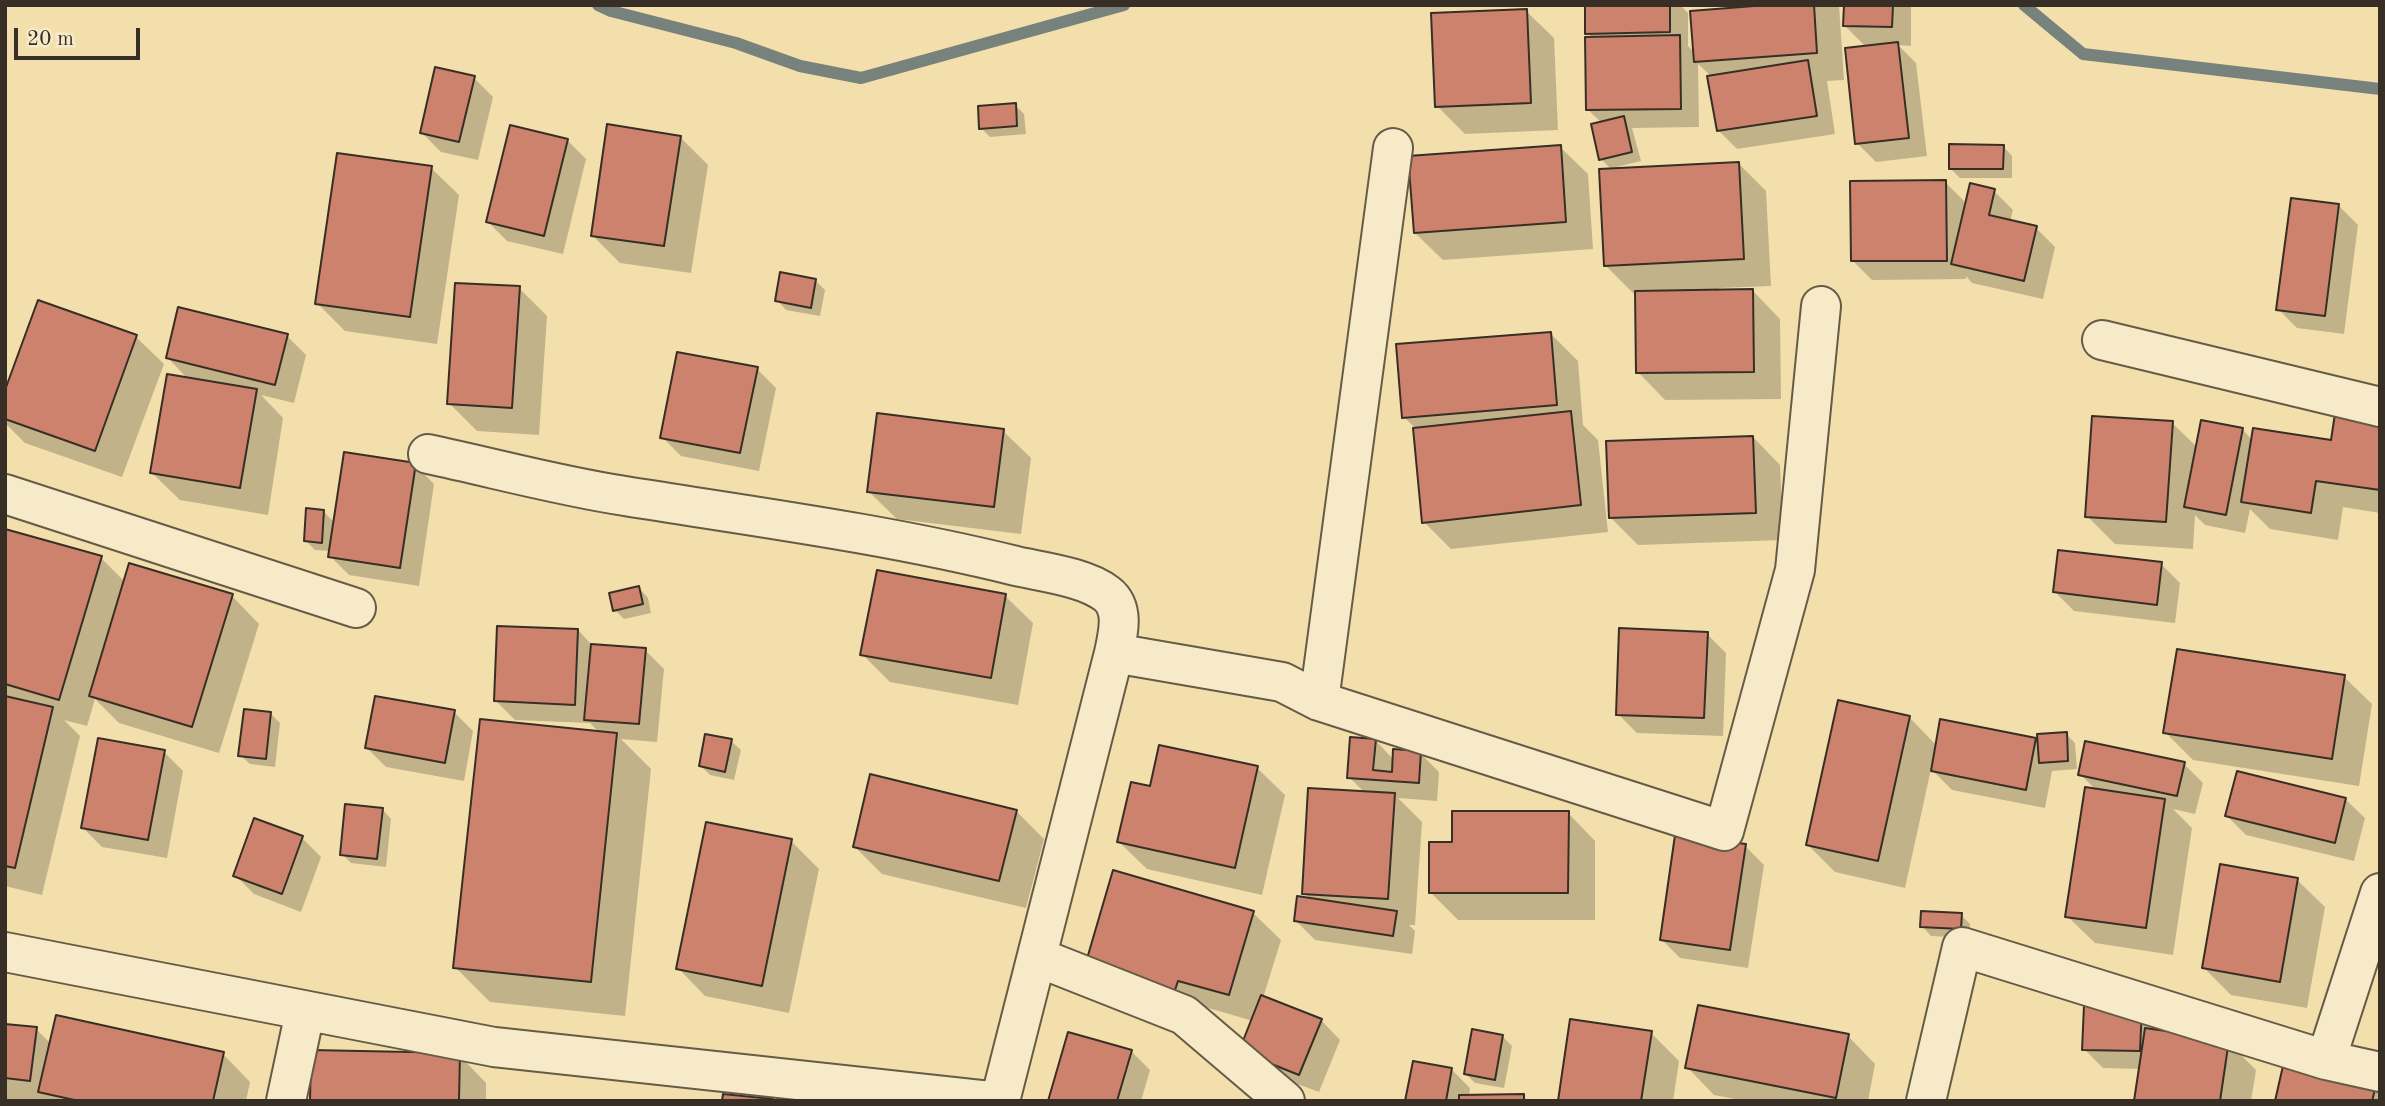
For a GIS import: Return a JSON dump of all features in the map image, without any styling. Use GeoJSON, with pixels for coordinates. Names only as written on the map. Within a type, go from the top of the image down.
{"type":"FeatureCollection","features":[{"type":"Feature","properties":{"kind":"street"},"geometry":{"type":"LineString","coordinates":[[1319,701],[1393,148]]}},
{"type":"Feature","properties":{"kind":"street"},"geometry":{"type":"LineString","coordinates":[[1114,653],[1282,682],[1319,701],[1724,831],[1795,570],[1821,306]]}},
{"type":"Feature","properties":{"kind":"street"},"geometry":{"type":"LineString","coordinates":[[2102,340],[2380,407]]}},
{"type":"Feature","properties":{"kind":"street"},"geometry":{"type":"LineString","coordinates":[[428,454],[621,495],[817,525],[959,551],[1098,587],[1110,596],[1120,620],[1114,653],[1000,1101]]}},
{"type":"Feature","properties":{"kind":"street"},"geometry":{"type":"LineString","coordinates":[[5,494],[356,608]]}},
{"type":"Feature","properties":{"kind":"street"},"geometry":{"type":"LineString","coordinates":[[2326,1060],[2380,893]]}},
{"type":"Feature","properties":{"kind":"street"},"geometry":{"type":"LineString","coordinates":[[1926,1101],[1962,947],[2326,1060],[2380,1072]]}},
{"type":"Feature","properties":{"kind":"street"},"geometry":{"type":"LineString","coordinates":[[5,952],[305,1012],[494,1046],[990,1101]]}},
{"type":"Feature","properties":{"kind":"street"},"geometry":{"type":"LineString","coordinates":[[1037,957],[1184,1015],[1285,1101]]}},
{"type":"Feature","properties":{"kind":"street"},"geometry":{"type":"LineString","coordinates":[[286,1101],[305,1012]]}},
{"type":"Feature","properties":{"kind":"building"},"geometry":{"type":"Polygon","coordinates":[[[1585,5],[1670,5],[1670,32],[1585,34],[1585,5]]]}},
{"type":"Feature","properties":{"kind":"building"},"geometry":{"type":"Polygon","coordinates":[[[1767,5],[1814,5],[1817,53],[1694,62],[1690,11],[1767,5]]]}},
{"type":"Feature","properties":{"kind":"building"},"geometry":{"type":"Polygon","coordinates":[[[1844,5],[1893,5],[1892,27],[1843,26],[1844,5]]]}},
{"type":"Feature","properties":{"kind":"building"},"geometry":{"type":"Polygon","coordinates":[[[1527,9],[1531,103],[1435,107],[1431,13],[1527,9]]]}},
{"type":"Feature","properties":{"kind":"building"},"geometry":{"type":"Polygon","coordinates":[[[1680,35],[1681,109],[1586,110],[1585,37],[1680,35]]]}},
{"type":"Feature","properties":{"kind":"building"},"geometry":{"type":"Polygon","coordinates":[[[1898,42],[1909,138],[1855,144],[1845,48],[1898,42]]]}},
{"type":"Feature","properties":{"kind":"building"},"geometry":{"type":"Polygon","coordinates":[[[1808,60],[1817,116],[1717,131],[1707,76],[1808,60]]]}},
{"type":"Feature","properties":{"kind":"building"},"geometry":{"type":"Polygon","coordinates":[[[435,67],[475,76],[459,142],[420,133],[435,67]]]}},
{"type":"Feature","properties":{"kind":"building"},"geometry":{"type":"Polygon","coordinates":[[[1016,103],[1017,126],[979,129],[978,106],[1016,103]]]}},
{"type":"Feature","properties":{"kind":"building"},"geometry":{"type":"Polygon","coordinates":[[[1624,116],[1632,152],[1599,160],[1591,124],[1624,116]]]}},
{"type":"Feature","properties":{"kind":"building"},"geometry":{"type":"Polygon","coordinates":[[[607,124],[681,136],[664,246],[591,236],[607,124]]]}},
{"type":"Feature","properties":{"kind":"building"},"geometry":{"type":"Polygon","coordinates":[[[510,125],[568,139],[544,236],[486,222],[510,125]]]}},
{"type":"Feature","properties":{"kind":"building"},"geometry":{"type":"Polygon","coordinates":[[[1949,144],[2004,145],[2003,169],[1949,169],[1949,144]]]}},
{"type":"Feature","properties":{"kind":"building"},"geometry":{"type":"Polygon","coordinates":[[[1561,145],[1566,222],[1414,233],[1408,156],[1561,145]]]}},
{"type":"Feature","properties":{"kind":"building"},"geometry":{"type":"Polygon","coordinates":[[[337,153],[432,166],[410,317],[315,304],[337,153]]]}},
{"type":"Feature","properties":{"kind":"building"},"geometry":{"type":"Polygon","coordinates":[[[1739,162],[1744,259],[1604,266],[1599,169],[1739,162]]]}},
{"type":"Feature","properties":{"kind":"building"},"geometry":{"type":"Polygon","coordinates":[[[1946,180],[1947,261],[1851,261],[1850,181],[1946,180]]]}},
{"type":"Feature","properties":{"kind":"building"},"geometry":{"type":"Polygon","coordinates":[[[1970,183],[1995,189],[1989,215],[2037,226],[2024,281],[1951,264],[1970,183]]]}},
{"type":"Feature","properties":{"kind":"building"},"geometry":{"type":"Polygon","coordinates":[[[2291,198],[2339,204],[2325,316],[2276,310],[2291,198]]]}},
{"type":"Feature","properties":{"kind":"building"},"geometry":{"type":"Polygon","coordinates":[[[780,272],[816,279],[811,308],[775,301],[780,272]]]}},
{"type":"Feature","properties":{"kind":"building"},"geometry":{"type":"Polygon","coordinates":[[[455,283],[520,286],[512,408],[447,404],[455,283]]]}},
{"type":"Feature","properties":{"kind":"building"},"geometry":{"type":"Polygon","coordinates":[[[1753,289],[1754,372],[1636,373],[1635,291],[1753,289]]]}},
{"type":"Feature","properties":{"kind":"building"},"geometry":{"type":"Polygon","coordinates":[[[38,300],[137,335],[95,451],[5,419],[5,390],[38,300]]]}},
{"type":"Feature","properties":{"kind":"building"},"geometry":{"type":"Polygon","coordinates":[[[178,307],[288,334],[275,385],[166,358],[178,307]]]}},
{"type":"Feature","properties":{"kind":"building"},"geometry":{"type":"Polygon","coordinates":[[[1551,332],[1557,405],[1402,418],[1396,344],[1551,332]]]}},
{"type":"Feature","properties":{"kind":"building"},"geometry":{"type":"Polygon","coordinates":[[[677,352],[758,367],[740,453],[660,438],[677,352]]]}},
{"type":"Feature","properties":{"kind":"building"},"geometry":{"type":"Polygon","coordinates":[[[167,374],[257,389],[240,488],[150,473],[167,374]]]}},
{"type":"Feature","properties":{"kind":"building"},"geometry":{"type":"Polygon","coordinates":[[[2336,407],[2380,414],[2380,490],[2316,481],[2311,513],[2241,502],[2253,428],[2331,440],[2336,407]]]}},
{"type":"Feature","properties":{"kind":"building"},"geometry":{"type":"Polygon","coordinates":[[[1571,411],[1581,505],[1422,523],[1413,428],[1571,411]]]}},
{"type":"Feature","properties":{"kind":"building"},"geometry":{"type":"Polygon","coordinates":[[[877,413],[1004,429],[994,507],[867,492],[877,413]]]}},
{"type":"Feature","properties":{"kind":"building"},"geometry":{"type":"Polygon","coordinates":[[[2092,416],[2173,421],[2166,522],[2085,517],[2092,416]]]}},
{"type":"Feature","properties":{"kind":"building"},"geometry":{"type":"Polygon","coordinates":[[[2201,420],[2243,428],[2226,515],[2184,507],[2201,420]]]}},
{"type":"Feature","properties":{"kind":"building"},"geometry":{"type":"Polygon","coordinates":[[[1753,436],[1756,513],[1609,518],[1606,441],[1753,436]]]}},
{"type":"Feature","properties":{"kind":"building"},"geometry":{"type":"Polygon","coordinates":[[[344,452],[416,463],[400,568],[328,557],[344,452]]]}},
{"type":"Feature","properties":{"kind":"building"},"geometry":{"type":"Polygon","coordinates":[[[306,508],[324,510],[322,543],[304,541],[306,508]]]}},
{"type":"Feature","properties":{"kind":"building"},"geometry":{"type":"Polygon","coordinates":[[[5,529],[102,556],[59,700],[5,684],[5,529]]]}},
{"type":"Feature","properties":{"kind":"building"},"geometry":{"type":"Polygon","coordinates":[[[2058,550],[2162,562],[2157,605],[2053,592],[2058,550]]]}},
{"type":"Feature","properties":{"kind":"building"},"geometry":{"type":"Polygon","coordinates":[[[129,563],[233,594],[192,727],[89,696],[129,563]]]}},
{"type":"Feature","properties":{"kind":"building"},"geometry":{"type":"Polygon","coordinates":[[[877,570],[1006,594],[991,678],[860,655],[877,570]]]}},
{"type":"Feature","properties":{"kind":"building"},"geometry":{"type":"Polygon","coordinates":[[[639,586],[643,604],[613,611],[609,593],[639,586]]]}},
{"type":"Feature","properties":{"kind":"building"},"geometry":{"type":"Polygon","coordinates":[[[497,626],[578,629],[575,705],[494,701],[497,626]]]}},
{"type":"Feature","properties":{"kind":"building"},"geometry":{"type":"Polygon","coordinates":[[[1619,628],[1708,632],[1704,718],[1616,715],[1619,628]]]}},
{"type":"Feature","properties":{"kind":"building"},"geometry":{"type":"Polygon","coordinates":[[[591,644],[646,648],[639,724],[584,720],[591,644]]]}},
{"type":"Feature","properties":{"kind":"building"},"geometry":{"type":"Polygon","coordinates":[[[2177,649],[2345,675],[2332,759],[2163,733],[2177,649]]]}},
{"type":"Feature","properties":{"kind":"building"},"geometry":{"type":"Polygon","coordinates":[[[5,696],[53,707],[15,868],[5,866],[5,696]]]}},
{"type":"Feature","properties":{"kind":"building"},"geometry":{"type":"Polygon","coordinates":[[[375,696],[455,710],[445,763],[365,748],[375,696]]]}},
{"type":"Feature","properties":{"kind":"building"},"geometry":{"type":"Polygon","coordinates":[[[1838,700],[1910,716],[1878,861],[1806,845],[1838,700]]]}},
{"type":"Feature","properties":{"kind":"building"},"geometry":{"type":"Polygon","coordinates":[[[244,709],[271,712],[266,759],[238,756],[244,709]]]}},
{"type":"Feature","properties":{"kind":"building"},"geometry":{"type":"Polygon","coordinates":[[[480,719],[617,733],[591,982],[453,968],[480,719]]]}},
{"type":"Feature","properties":{"kind":"building"},"geometry":{"type":"Polygon","coordinates":[[[1940,719],[2036,738],[2026,790],[1931,771],[1940,719]]]}},
{"type":"Feature","properties":{"kind":"building"},"geometry":{"type":"Polygon","coordinates":[[[2067,732],[2068,761],[2039,763],[2037,734],[2067,732]]]}},
{"type":"Feature","properties":{"kind":"building"},"geometry":{"type":"Polygon","coordinates":[[[705,734],[732,739],[725,772],[699,766],[705,734]]]}},
{"type":"Feature","properties":{"kind":"building"},"geometry":{"type":"Polygon","coordinates":[[[1350,737],[1376,739],[1373,770],[1392,772],[1393,749],[1421,751],[1419,783],[1347,778],[1350,737]]]}},
{"type":"Feature","properties":{"kind":"building"},"geometry":{"type":"Polygon","coordinates":[[[98,738],[165,750],[148,840],[81,828],[98,738]]]}},
{"type":"Feature","properties":{"kind":"building"},"geometry":{"type":"Polygon","coordinates":[[[2085,741],[2185,762],[2177,796],[2078,775],[2085,741]]]}},
{"type":"Feature","properties":{"kind":"building"},"geometry":{"type":"Polygon","coordinates":[[[1159,745],[1258,766],[1235,868],[1117,842],[1131,782],[1150,786],[1159,745]]]}},
{"type":"Feature","properties":{"kind":"building"},"geometry":{"type":"Polygon","coordinates":[[[2237,771],[2346,798],[2335,843],[2225,816],[2237,771]]]}},
{"type":"Feature","properties":{"kind":"building"},"geometry":{"type":"Polygon","coordinates":[[[870,774],[1017,810],[999,881],[853,847],[870,774]]]}},
{"type":"Feature","properties":{"kind":"building"},"geometry":{"type":"Polygon","coordinates":[[[2085,787],[2165,799],[2146,928],[2065,917],[2085,787]]]}},
{"type":"Feature","properties":{"kind":"building"},"geometry":{"type":"Polygon","coordinates":[[[1308,788],[1395,793],[1388,899],[1302,894],[1308,788]]]}},
{"type":"Feature","properties":{"kind":"building"},"geometry":{"type":"Polygon","coordinates":[[[345,804],[383,808],[377,859],[340,855],[345,804]]]}},
{"type":"Feature","properties":{"kind":"building"},"geometry":{"type":"Polygon","coordinates":[[[1452,811],[1569,811],[1568,893],[1429,893],[1429,842],[1452,842],[1452,811]]]}},
{"type":"Feature","properties":{"kind":"building"},"geometry":{"type":"Polygon","coordinates":[[[254,818],[303,836],[282,894],[233,876],[254,818]]]}},
{"type":"Feature","properties":{"kind":"building"},"geometry":{"type":"Polygon","coordinates":[[[706,822],[792,839],[762,986],[676,969],[706,822]]]}},
{"type":"Feature","properties":{"kind":"building"},"geometry":{"type":"Polygon","coordinates":[[[1675,835],[1746,844],[1730,950],[1660,940],[1675,835]]]}},
{"type":"Feature","properties":{"kind":"building"},"geometry":{"type":"Polygon","coordinates":[[[2220,864],[2298,878],[2280,982],[2202,968],[2220,864]]]}},
{"type":"Feature","properties":{"kind":"building"},"geometry":{"type":"Polygon","coordinates":[[[1113,870],[1254,911],[1229,995],[1178,981],[1173,996],[1084,969],[1113,870]]]}},
{"type":"Feature","properties":{"kind":"building"},"geometry":{"type":"Polygon","coordinates":[[[1297,896],[1397,911],[1393,936],[1294,921],[1297,896]]]}},
{"type":"Feature","properties":{"kind":"building"},"geometry":{"type":"Polygon","coordinates":[[[1921,911],[1962,913],[1961,929],[1920,927],[1921,911]]]}},
{"type":"Feature","properties":{"kind":"building"},"geometry":{"type":"Polygon","coordinates":[[[1261,995],[1322,1019],[1299,1075],[1239,1051],[1261,995]]]}},
{"type":"Feature","properties":{"kind":"building"},"geometry":{"type":"Polygon","coordinates":[[[1698,1005],[1849,1034],[1836,1098],[1685,1068],[1698,1005]]]}},
{"type":"Feature","properties":{"kind":"building"},"geometry":{"type":"Polygon","coordinates":[[[2084,1005],[2142,1007],[2140,1051],[2082,1050],[2084,1005]]]}},
{"type":"Feature","properties":{"kind":"building"},"geometry":{"type":"Polygon","coordinates":[[[56,1015],[224,1052],[213,1101],[79,1101],[38,1092],[56,1015]]]}},
{"type":"Feature","properties":{"kind":"building"},"geometry":{"type":"Polygon","coordinates":[[[1570,1019],[1652,1031],[1641,1101],[1558,1101],[1570,1019]]]}},
{"type":"Feature","properties":{"kind":"building"},"geometry":{"type":"Polygon","coordinates":[[[5,1024],[37,1027],[30,1081],[5,1078],[5,1024]]]}},
{"type":"Feature","properties":{"kind":"building"},"geometry":{"type":"Polygon","coordinates":[[[2145,1028],[2229,1040],[2220,1101],[2134,1101],[2145,1028]]]}},
{"type":"Feature","properties":{"kind":"building"},"geometry":{"type":"Polygon","coordinates":[[[1472,1029],[1503,1035],[1495,1080],[1464,1074],[1472,1029]]]}},
{"type":"Feature","properties":{"kind":"building"},"geometry":{"type":"Polygon","coordinates":[[[1068,1032],[1132,1050],[1117,1101],[1048,1101],[1068,1032]]]}},
{"type":"Feature","properties":{"kind":"building"},"geometry":{"type":"Polygon","coordinates":[[[311,1050],[460,1053],[459,1101],[310,1101],[311,1050]]]}},
{"type":"Feature","properties":{"kind":"building"},"geometry":{"type":"Polygon","coordinates":[[[2285,1057],[2378,1078],[2372,1101],[2275,1101],[2285,1057]]]}},
{"type":"Feature","properties":{"kind":"building"},"geometry":{"type":"Polygon","coordinates":[[[1413,1061],[1452,1068],[1446,1101],[1405,1101],[1413,1061]]]}},
{"type":"Feature","properties":{"kind":"building"},"geometry":{"type":"Polygon","coordinates":[[[723,1094],[773,1099],[722,1101],[723,1094]]]}},
{"type":"Feature","properties":{"kind":"building"},"geometry":{"type":"Polygon","coordinates":[[[1524,1094],[1524,1101],[1459,1101],[1459,1095],[1524,1094]]]}},
{"type":"Feature","properties":{"kind":"waterway"},"geometry":{"type":"LineString","coordinates":[[598,5],[611,11],[736,43],[800,66],[861,78],[1124,5]]}},
{"type":"Feature","properties":{"kind":"waterway"},"geometry":{"type":"LineString","coordinates":[[2024,5],[2083,54],[2380,89]]}}]}
